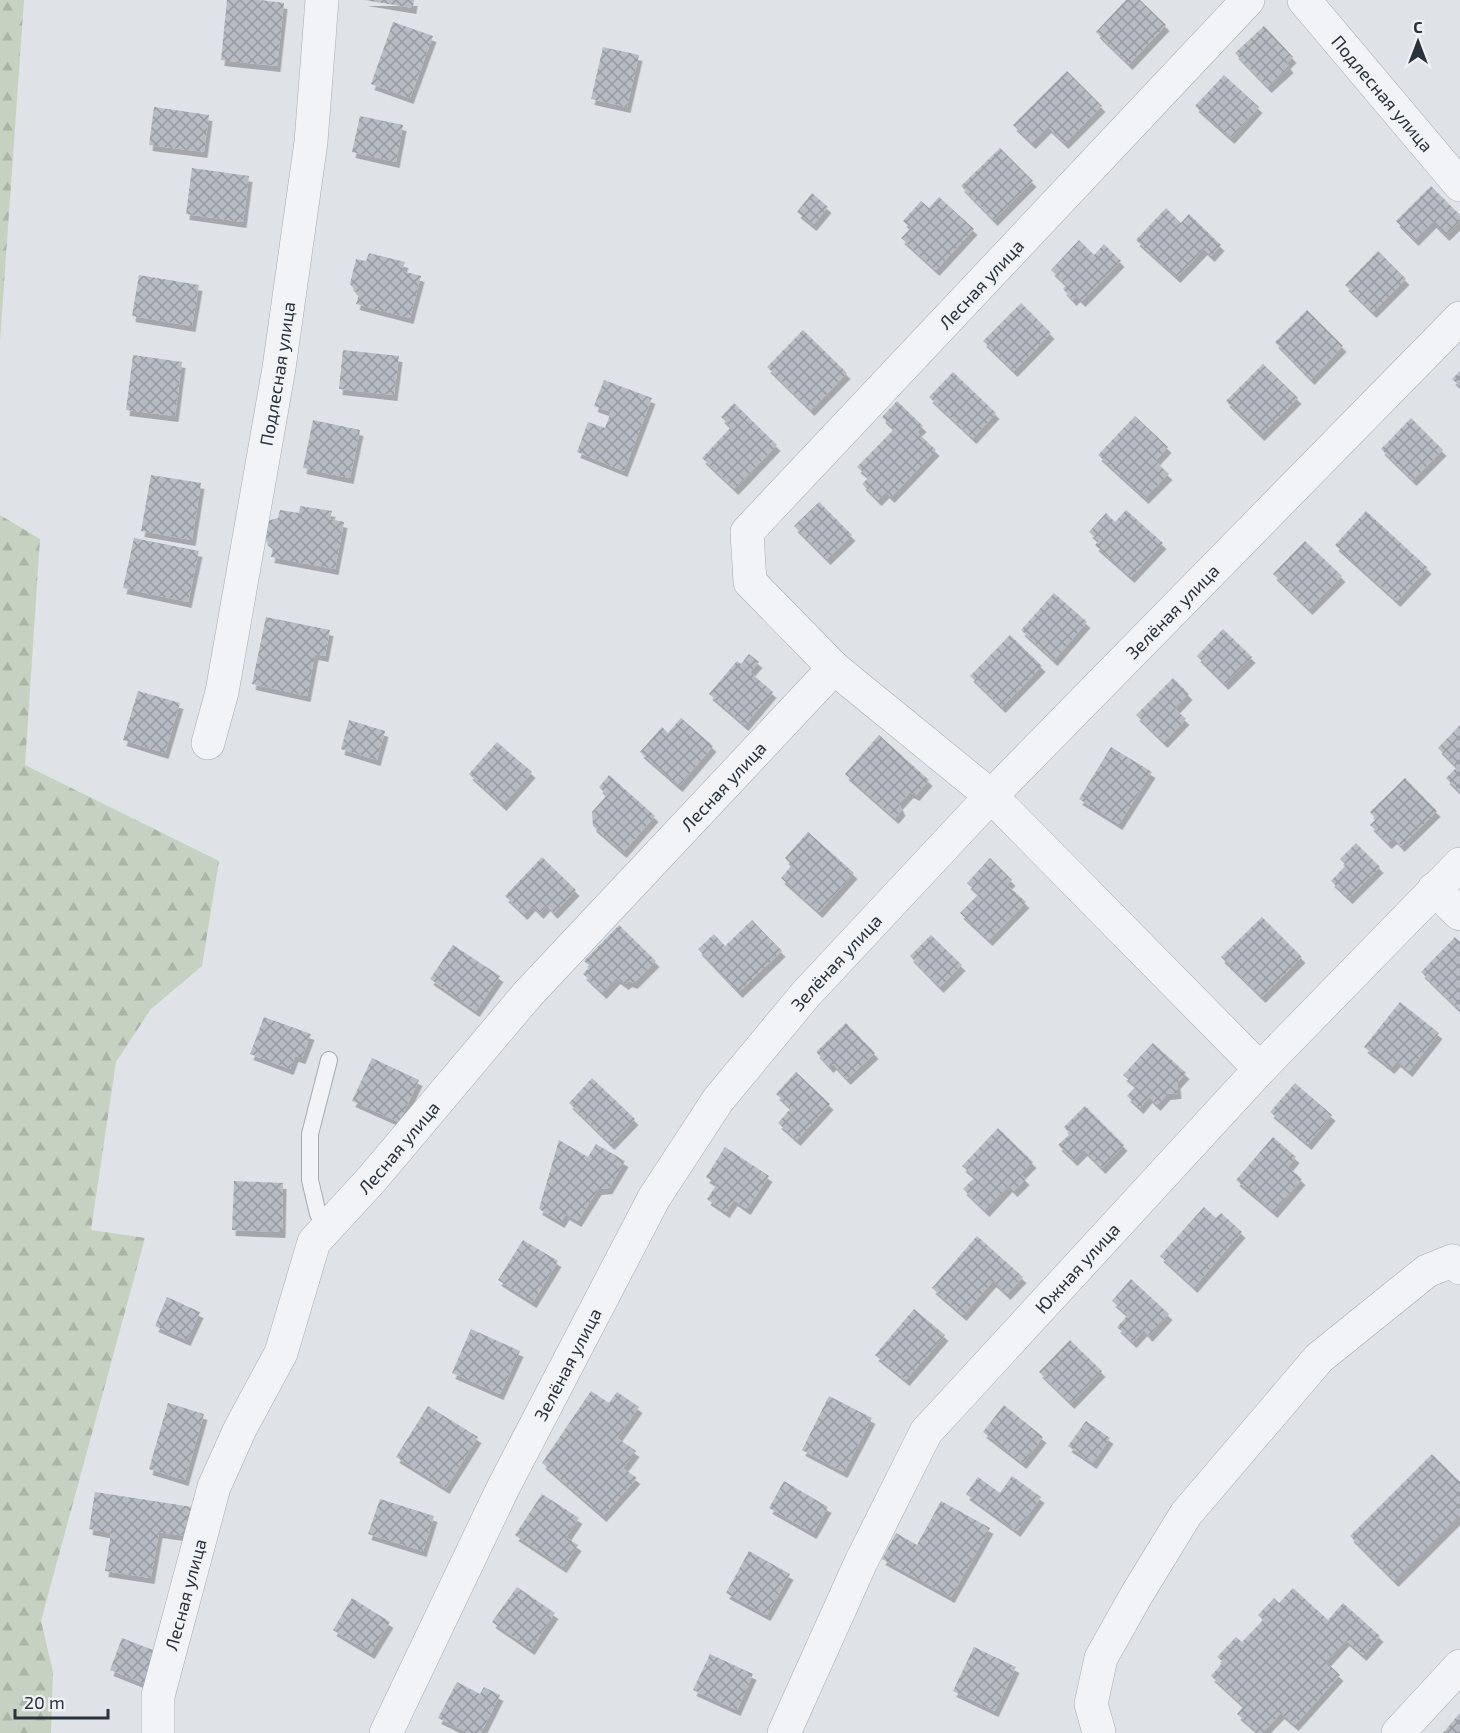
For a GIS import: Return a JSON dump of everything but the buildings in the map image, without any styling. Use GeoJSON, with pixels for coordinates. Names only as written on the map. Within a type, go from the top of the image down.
{"type":"FeatureCollection","features":[{"type":"Feature","properties":{"kind":"street","name":"Подлесная улица"},"geometry":{"type":"LineString","coordinates":[[208,743],[222,692],[279,368],[311,142],[322,0]]}},
{"type":"Feature","properties":{"kind":"street","name":"Лесная улица"},"geometry":{"type":"LineString","coordinates":[[158,1733],[158,1696],[214,1487],[240,1429],[281,1353],[314,1242],[372,1179],[527,995],[834,668],[750,582],[747,532],[1248,0]]}},
{"type":"Feature","properties":{"kind":"street","name":"Подлесная улица"},"geometry":{"type":"LineString","coordinates":[[1304,0],[1460,185]]}},
{"type":"Feature","properties":{"kind":"street","name":"Зелёная улица"},"geometry":{"type":"LineString","coordinates":[[386,1733],[502,1488],[654,1198],[718,1100],[806,994],[991,796],[1460,318]]}},
{"type":"Feature","properties":{"kind":"street"},"geometry":{"type":"LineString","coordinates":[[834,668],[991,796],[1260,1069]]}},
{"type":"Feature","properties":{"kind":"street","name":"Южная улица"},"geometry":{"type":"LineString","coordinates":[[784,1733],[861,1562],[926,1432],[1260,1069],[1460,864]]}},
{"type":"Feature","properties":{"kind":"street"},"geometry":{"type":"LineString","coordinates":[[1434,889],[1460,914]]}},
{"type":"Feature","properties":{"kind":"street"},"geometry":{"type":"LineString","coordinates":[[1105,1733],[1091,1704],[1101,1658],[1186,1514],[1319,1358],[1427,1271],[1452,1261],[1460,1268]]}},
{"type":"Feature","properties":{"kind":"street"},"geometry":{"type":"LineString","coordinates":[[1398,1733],[1460,1666]]}},
{"type":"Feature","properties":{"kind":"lane"},"geometry":{"type":"LineString","coordinates":[[328,1060],[310,1134],[310,1180],[318,1214],[330,1223]]}},
{"type":"Feature","properties":{"kind":"green space"},"geometry":{"type":"Polygon","coordinates":[[[0,0],[24,0],[0,341],[0,0]]]}},
{"type":"Feature","properties":{"kind":"green space"},"geometry":{"type":"Polygon","coordinates":[[[0,515],[40,539],[25,765],[219,861],[202,966],[151,1009],[116,1062],[91,1230],[145,1238],[41,1621],[53,1672],[51,1733],[0,1733],[0,515]]]}}]}
